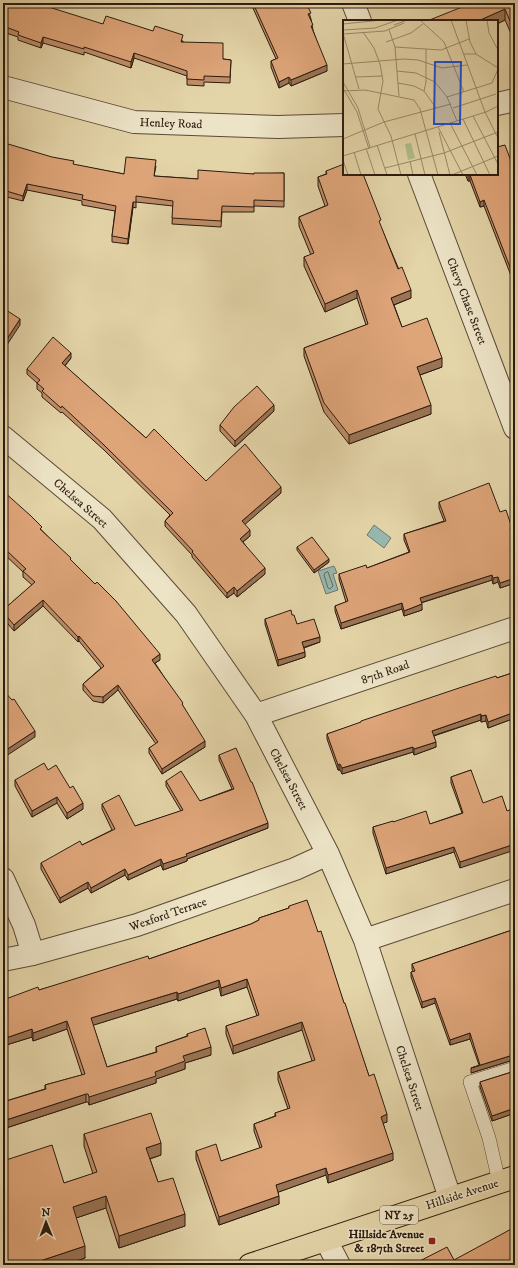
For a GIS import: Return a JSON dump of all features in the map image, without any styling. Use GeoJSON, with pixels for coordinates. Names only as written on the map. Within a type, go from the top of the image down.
{"type":"FeatureCollection","features":[{"type":"Feature","properties":{"kind":"main road","name":"Hillside Avenue"},"geometry":{"type":"LineString","coordinates":[[250,1265],[507,1179]]}},
{"type":"Feature","properties":{"kind":"street"},"geometry":{"type":"LineString","coordinates":[[353,3],[360,20]]}},
{"type":"Feature","properties":{"kind":"street","name":"Henley Road"},"geometry":{"type":"LineString","coordinates":[[3,87],[134,122],[278,127],[343,125]]}},
{"type":"Feature","properties":{"kind":"street"},"geometry":{"type":"LineString","coordinates":[[498,104],[515,100]]}},
{"type":"Feature","properties":{"kind":"street","name":"Chevy Chase Street"},"geometry":{"type":"LineString","coordinates":[[419,175],[515,428]]}},
{"type":"Feature","properties":{"kind":"street","name":"Chelsea Street"},"geometry":{"type":"LineString","coordinates":[[3,437],[102,519],[186,614],[256,716],[328,854],[365,940],[450,1198]]}},
{"type":"Feature","properties":{"kind":"street","name":"87th Road"},"geometry":{"type":"LineString","coordinates":[[256,716],[515,628]]}},
{"type":"Feature","properties":{"kind":"street","name":"Wexford Terrace"},"geometry":{"type":"LineString","coordinates":[[3,960],[33,954],[137,926],[295,869],[328,854]]}},
{"type":"Feature","properties":{"kind":"street"},"geometry":{"type":"LineString","coordinates":[[3,880],[24,925],[33,954]]}},
{"type":"Feature","properties":{"kind":"street"},"geometry":{"type":"LineString","coordinates":[[365,940],[515,890]]}},
{"type":"Feature","properties":{"kind":"street"},"geometry":{"type":"LineString","coordinates":[[326,1240],[339,1265]]}},
{"type":"Feature","properties":{"kind":"lane"},"geometry":{"type":"LineString","coordinates":[[507,1179],[489,1138],[470,1082],[515,1068]]}},
{"type":"Feature","properties":{"kind":"water"},"geometry":{"type":"Polygon","coordinates":[[[374,525],[391,538],[384,548],[367,535],[374,525]]]}},
{"type":"Feature","properties":{"kind":"water"},"geometry":{"type":"Polygon","coordinates":[[[334,566],[337,573],[333,574],[338,590],[326,594],[318,571],[334,566]]]}},
{"type":"Feature","properties":{"kind":"building"},"geometry":{"type":"Polygon","coordinates":[[[3,3],[36,3],[103,24],[106,16],[153,31],[155,26],[183,35],[181,42],[223,43],[223,59],[231,60],[230,77],[204,76],[204,80],[187,79],[187,71],[134,53],[131,62],[84,47],[84,49],[43,37],[41,43],[18,35],[19,32],[3,26],[3,3]]]}},
{"type":"Feature","properties":{"kind":"building"},"geometry":{"type":"Polygon","coordinates":[[[253,3],[306,3],[311,13],[308,14],[313,25],[311,26],[327,65],[291,80],[289,77],[279,82],[271,61],[278,58],[253,3]]]}},
{"type":"Feature","properties":{"kind":"building"},"geometry":{"type":"Polygon","coordinates":[[[472,3],[515,3],[515,27],[513,28],[505,9],[480,20],[430,20],[472,3]]]}},
{"type":"Feature","properties":{"kind":"building"},"geometry":{"type":"Polygon","coordinates":[[[3,144],[8,144],[52,157],[74,161],[73,164],[124,174],[126,157],[156,160],[154,176],[198,179],[198,170],[254,174],[284,173],[284,201],[254,200],[254,207],[222,206],[221,221],[172,218],[173,201],[136,196],[136,202],[133,202],[128,239],[112,236],[116,206],[82,199],[83,195],[27,184],[23,196],[3,190],[3,144]]]}},
{"type":"Feature","properties":{"kind":"building"},"geometry":{"type":"Polygon","coordinates":[[[505,145],[515,172],[515,280],[484,200],[480,202],[470,175],[498,175],[498,147],[505,145]]]}},
{"type":"Feature","properties":{"kind":"building"},"geometry":{"type":"Polygon","coordinates":[[[343,164],[343,175],[363,175],[381,220],[379,221],[398,269],[402,267],[411,290],[391,298],[402,327],[427,318],[442,358],[417,367],[431,405],[349,435],[324,403],[304,348],[368,324],[357,290],[325,304],[304,257],[314,253],[299,217],[328,205],[318,177],[327,174],[326,171],[343,164]]]}},
{"type":"Feature","properties":{"kind":"building"},"geometry":{"type":"Polygon","coordinates":[[[3,308],[20,319],[3,345],[3,308]]]}},
{"type":"Feature","properties":{"kind":"building"},"geometry":{"type":"Polygon","coordinates":[[[53,337],[71,353],[62,363],[146,438],[154,429],[206,481],[245,444],[281,487],[242,521],[250,530],[240,539],[265,568],[237,591],[234,587],[227,593],[192,552],[193,551],[165,521],[173,513],[104,445],[62,406],[61,408],[42,391],[44,389],[37,383],[40,380],[27,369],[53,337]]]}},
{"type":"Feature","properties":{"kind":"building"},"geometry":{"type":"Polygon","coordinates":[[[257,386],[274,405],[235,441],[220,425],[234,407],[257,386]]]}},
{"type":"Feature","properties":{"kind":"building"},"geometry":{"type":"Polygon","coordinates":[[[489,483],[500,512],[506,510],[512,528],[510,528],[515,543],[515,578],[500,583],[498,577],[493,578],[492,575],[420,598],[422,604],[404,611],[402,603],[341,623],[335,606],[348,601],[339,574],[366,565],[367,568],[410,552],[404,534],[446,521],[439,502],[489,483]]]}},
{"type":"Feature","properties":{"kind":"building"},"geometry":{"type":"Polygon","coordinates":[[[3,491],[42,527],[40,529],[71,558],[70,559],[95,584],[97,582],[116,601],[160,654],[152,660],[183,703],[182,704],[205,741],[162,769],[149,748],[158,742],[118,685],[103,697],[93,696],[83,684],[104,666],[79,636],[78,637],[43,600],[14,625],[3,612],[3,610],[35,582],[23,571],[26,569],[3,546],[3,491]]]}},
{"type":"Feature","properties":{"kind":"building"},"geometry":{"type":"Polygon","coordinates":[[[312,537],[329,559],[314,570],[297,547],[312,537]]]}},
{"type":"Feature","properties":{"kind":"building"},"geometry":{"type":"Polygon","coordinates":[[[291,610],[297,624],[314,619],[320,637],[302,642],[305,652],[278,660],[265,619],[291,610]]]}},
{"type":"Feature","properties":{"kind":"building"},"geometry":{"type":"Polygon","coordinates":[[[515,672],[515,712],[488,722],[486,715],[481,716],[481,714],[432,731],[436,742],[414,749],[413,747],[342,768],[340,764],[338,765],[327,734],[459,688],[496,676],[497,678],[515,672]]]}},
{"type":"Feature","properties":{"kind":"building"},"geometry":{"type":"Polygon","coordinates":[[[3,690],[12,700],[14,699],[35,731],[3,752],[3,690]]]}},
{"type":"Feature","properties":{"kind":"building"},"geometry":{"type":"Polygon","coordinates":[[[236,748],[252,782],[268,823],[186,854],[187,856],[163,864],[161,859],[128,875],[125,869],[91,888],[88,882],[60,898],[41,863],[80,841],[82,845],[115,829],[102,804],[119,795],[135,826],[183,810],[166,781],[181,771],[200,801],[234,789],[219,755],[236,748]]]}},
{"type":"Feature","properties":{"kind":"building"},"geometry":{"type":"Polygon","coordinates":[[[44,763],[48,770],[56,765],[70,788],[73,786],[83,803],[67,813],[57,797],[32,811],[15,780],[44,763]]]}},
{"type":"Feature","properties":{"kind":"building"},"geometry":{"type":"Polygon","coordinates":[[[471,770],[483,803],[502,796],[507,811],[515,808],[515,844],[460,862],[454,847],[386,868],[373,827],[426,811],[430,824],[463,813],[451,777],[471,770]]]}},
{"type":"Feature","properties":{"kind":"building"},"geometry":{"type":"Polygon","coordinates":[[[307,900],[318,932],[321,931],[369,1076],[374,1074],[387,1114],[381,1117],[393,1153],[328,1175],[326,1168],[276,1185],[279,1196],[219,1217],[196,1151],[216,1144],[221,1161],[262,1147],[254,1124],[276,1116],[275,1113],[290,1108],[278,1072],[315,1060],[302,1022],[233,1046],[226,1026],[259,1015],[247,979],[221,988],[219,980],[178,994],[177,992],[91,1018],[107,1067],[157,1052],[156,1047],[188,1036],[187,1034],[205,1028],[211,1047],[183,1056],[185,1061],[155,1072],[156,1076],[89,1097],[88,1094],[86,1094],[3,1121],[3,1102],[46,1089],[45,1085],[85,1074],[67,1021],[33,1033],[32,1029],[3,1039],[3,1000],[38,987],[39,990],[148,956],[149,959],[251,924],[259,920],[259,918],[307,900]]]}},
{"type":"Feature","properties":{"kind":"building"},"geometry":{"type":"Polygon","coordinates":[[[515,929],[515,1055],[471,1068],[480,1065],[470,1033],[450,1040],[435,998],[422,1002],[411,972],[415,971],[412,964],[515,929]]]}},
{"type":"Feature","properties":{"kind":"building"},"geometry":{"type":"Polygon","coordinates":[[[515,1071],[515,1108],[492,1116],[480,1082],[515,1071]]]}},
{"type":"Feature","properties":{"kind":"building"},"geometry":{"type":"Polygon","coordinates":[[[151,1113],[161,1143],[146,1148],[158,1182],[173,1178],[185,1214],[119,1236],[106,1196],[73,1207],[85,1246],[28,1265],[3,1265],[3,1161],[52,1145],[64,1183],[97,1172],[84,1134],[151,1113]]]}},
{"type":"Feature","properties":{"kind":"building"},"geometry":{"type":"Polygon","coordinates":[[[515,1227],[515,1265],[412,1265],[447,1247],[454,1260],[515,1227]]]}},
{"type":"Feature","properties":{"kind":"place","name":"Hillside Avenue & 187th Street"},"geometry":{"type":"Point","coordinates":[432,1241]}}]}
